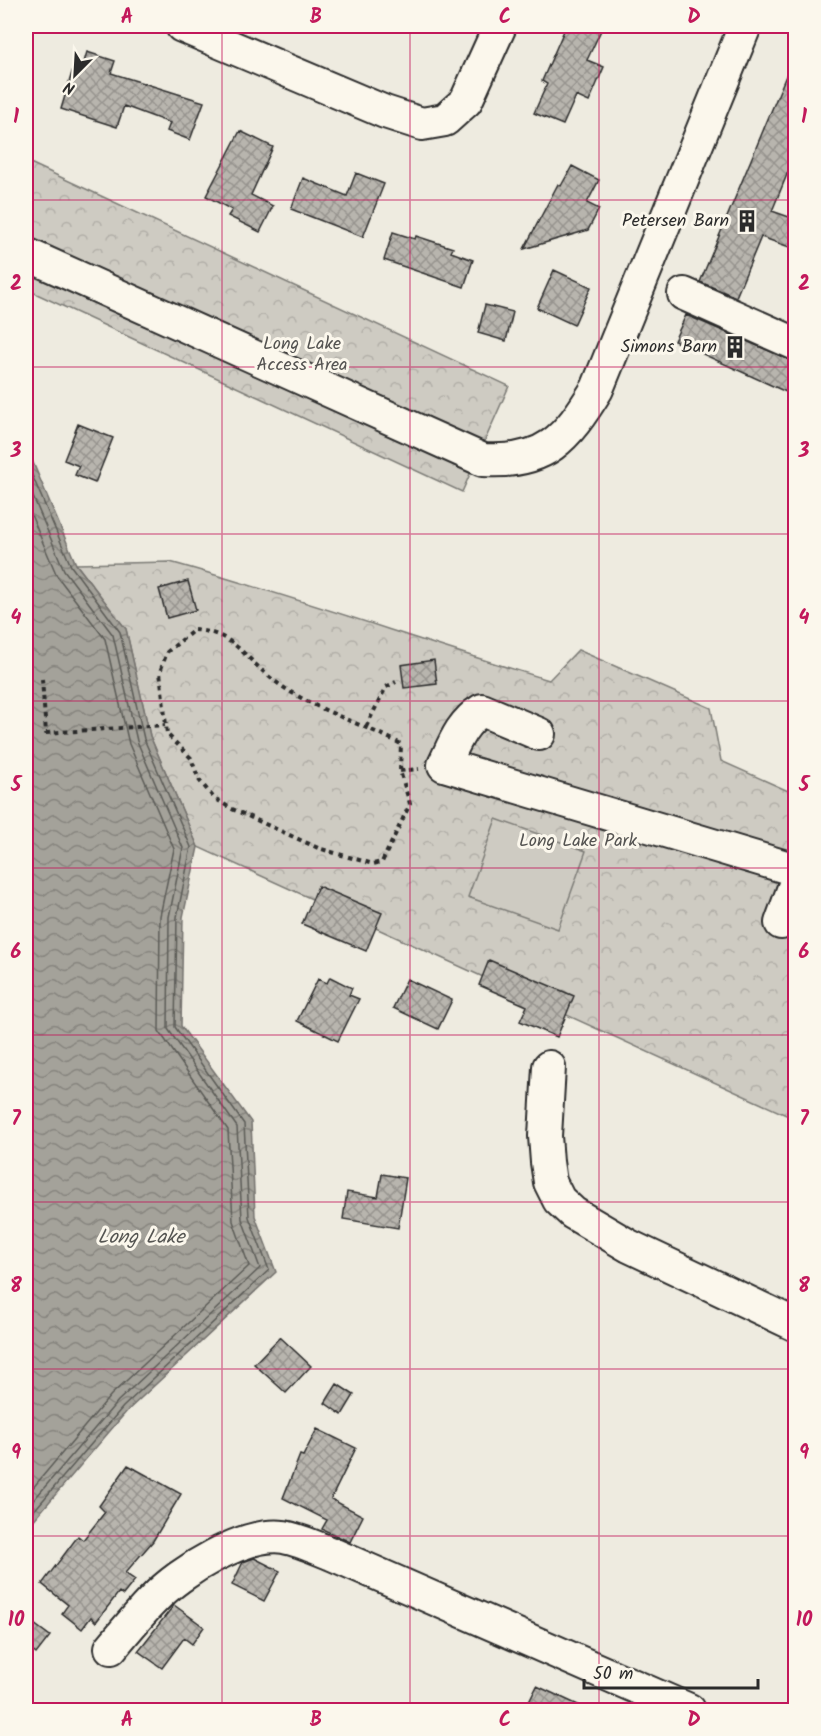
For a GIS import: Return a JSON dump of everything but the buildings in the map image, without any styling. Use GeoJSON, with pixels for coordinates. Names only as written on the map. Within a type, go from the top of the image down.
{"type":"FeatureCollection","features":[{"type":"Feature","properties":{"kind":"street"},"geometry":{"type":"LineString","coordinates":[[182,26],[385,112],[422,124],[445,120],[466,101],[500,26]]}},
{"type":"Feature","properties":{"kind":"street"},"geometry":{"type":"LineString","coordinates":[[26,254],[483,460],[506,462],[522,460],[543,451],[573,427],[597,389],[745,26]]}},
{"type":"Feature","properties":{"kind":"street"},"geometry":{"type":"LineString","coordinates":[[684,294],[795,344]]}},
{"type":"Feature","properties":{"kind":"street"},"geometry":{"type":"LineString","coordinates":[[539,734],[482,711],[471,717],[463,727],[444,765],[795,870]]}},
{"type":"Feature","properties":{"kind":"street"},"geometry":{"type":"LineString","coordinates":[[781,923],[795,882]]}},
{"type":"Feature","properties":{"kind":"street"},"geometry":{"type":"LineString","coordinates":[[549,1067],[545,1136],[547,1162],[550,1182],[560,1200],[573,1213],[630,1246],[795,1325]]}},
{"type":"Feature","properties":{"kind":"street"},"geometry":{"type":"LineString","coordinates":[[111,1648],[155,1597],[198,1565],[237,1546],[267,1537],[285,1537],[332,1554],[689,1710]]}},
{"type":"Feature","properties":{"kind":"path"},"geometry":{"type":"LineString","coordinates":[[194,630],[211,631],[227,638],[267,675],[286,688],[366,727],[402,744],[400,771],[410,804],[387,855],[382,862],[373,864],[318,848],[240,813],[213,797],[199,780],[191,758],[166,734],[160,672],[167,652],[194,630]]}},
{"type":"Feature","properties":{"kind":"path"},"geometry":{"type":"LineString","coordinates":[[42,679],[46,733],[165,725]]}},
{"type":"Feature","properties":{"kind":"path"},"geometry":{"type":"LineString","coordinates":[[366,727],[386,687],[396,682]]}},
{"type":"Feature","properties":{"kind":"green space","name":"Long Lake Access Area"},"geometry":{"type":"Polygon","coordinates":[[[26,161],[509,386],[462,492],[26,289],[26,161]]]}},
{"type":"Feature","properties":{"kind":"green space","name":"Long Lake Park"},"geometry":{"type":"Polygon","coordinates":[[[170,562],[549,680],[578,650],[711,708],[721,761],[795,794],[795,1119],[198,847],[150,736],[126,629],[76,564],[170,562]]]}},
{"type":"Feature","properties":{"kind":"green space"},"geometry":{"type":"Polygon","coordinates":[[[496,819],[586,851],[558,929],[468,897],[496,819]]]}},
{"type":"Feature","properties":{"kind":"water","name":"Long Lake"},"geometry":{"type":"Polygon","coordinates":[[[26,446],[76,564],[126,629],[150,736],[198,847],[183,917],[181,1026],[251,1122],[255,1216],[276,1272],[127,1411],[26,1529],[26,446]]]}},
{"type":"Feature","properties":{"kind":"place","name":"Petersen Barn"},"geometry":{"type":"Point","coordinates":[747,221]}},
{"type":"Feature","properties":{"kind":"place","name":"Simons Barn"},"geometry":{"type":"Point","coordinates":[735,347]}}]}
